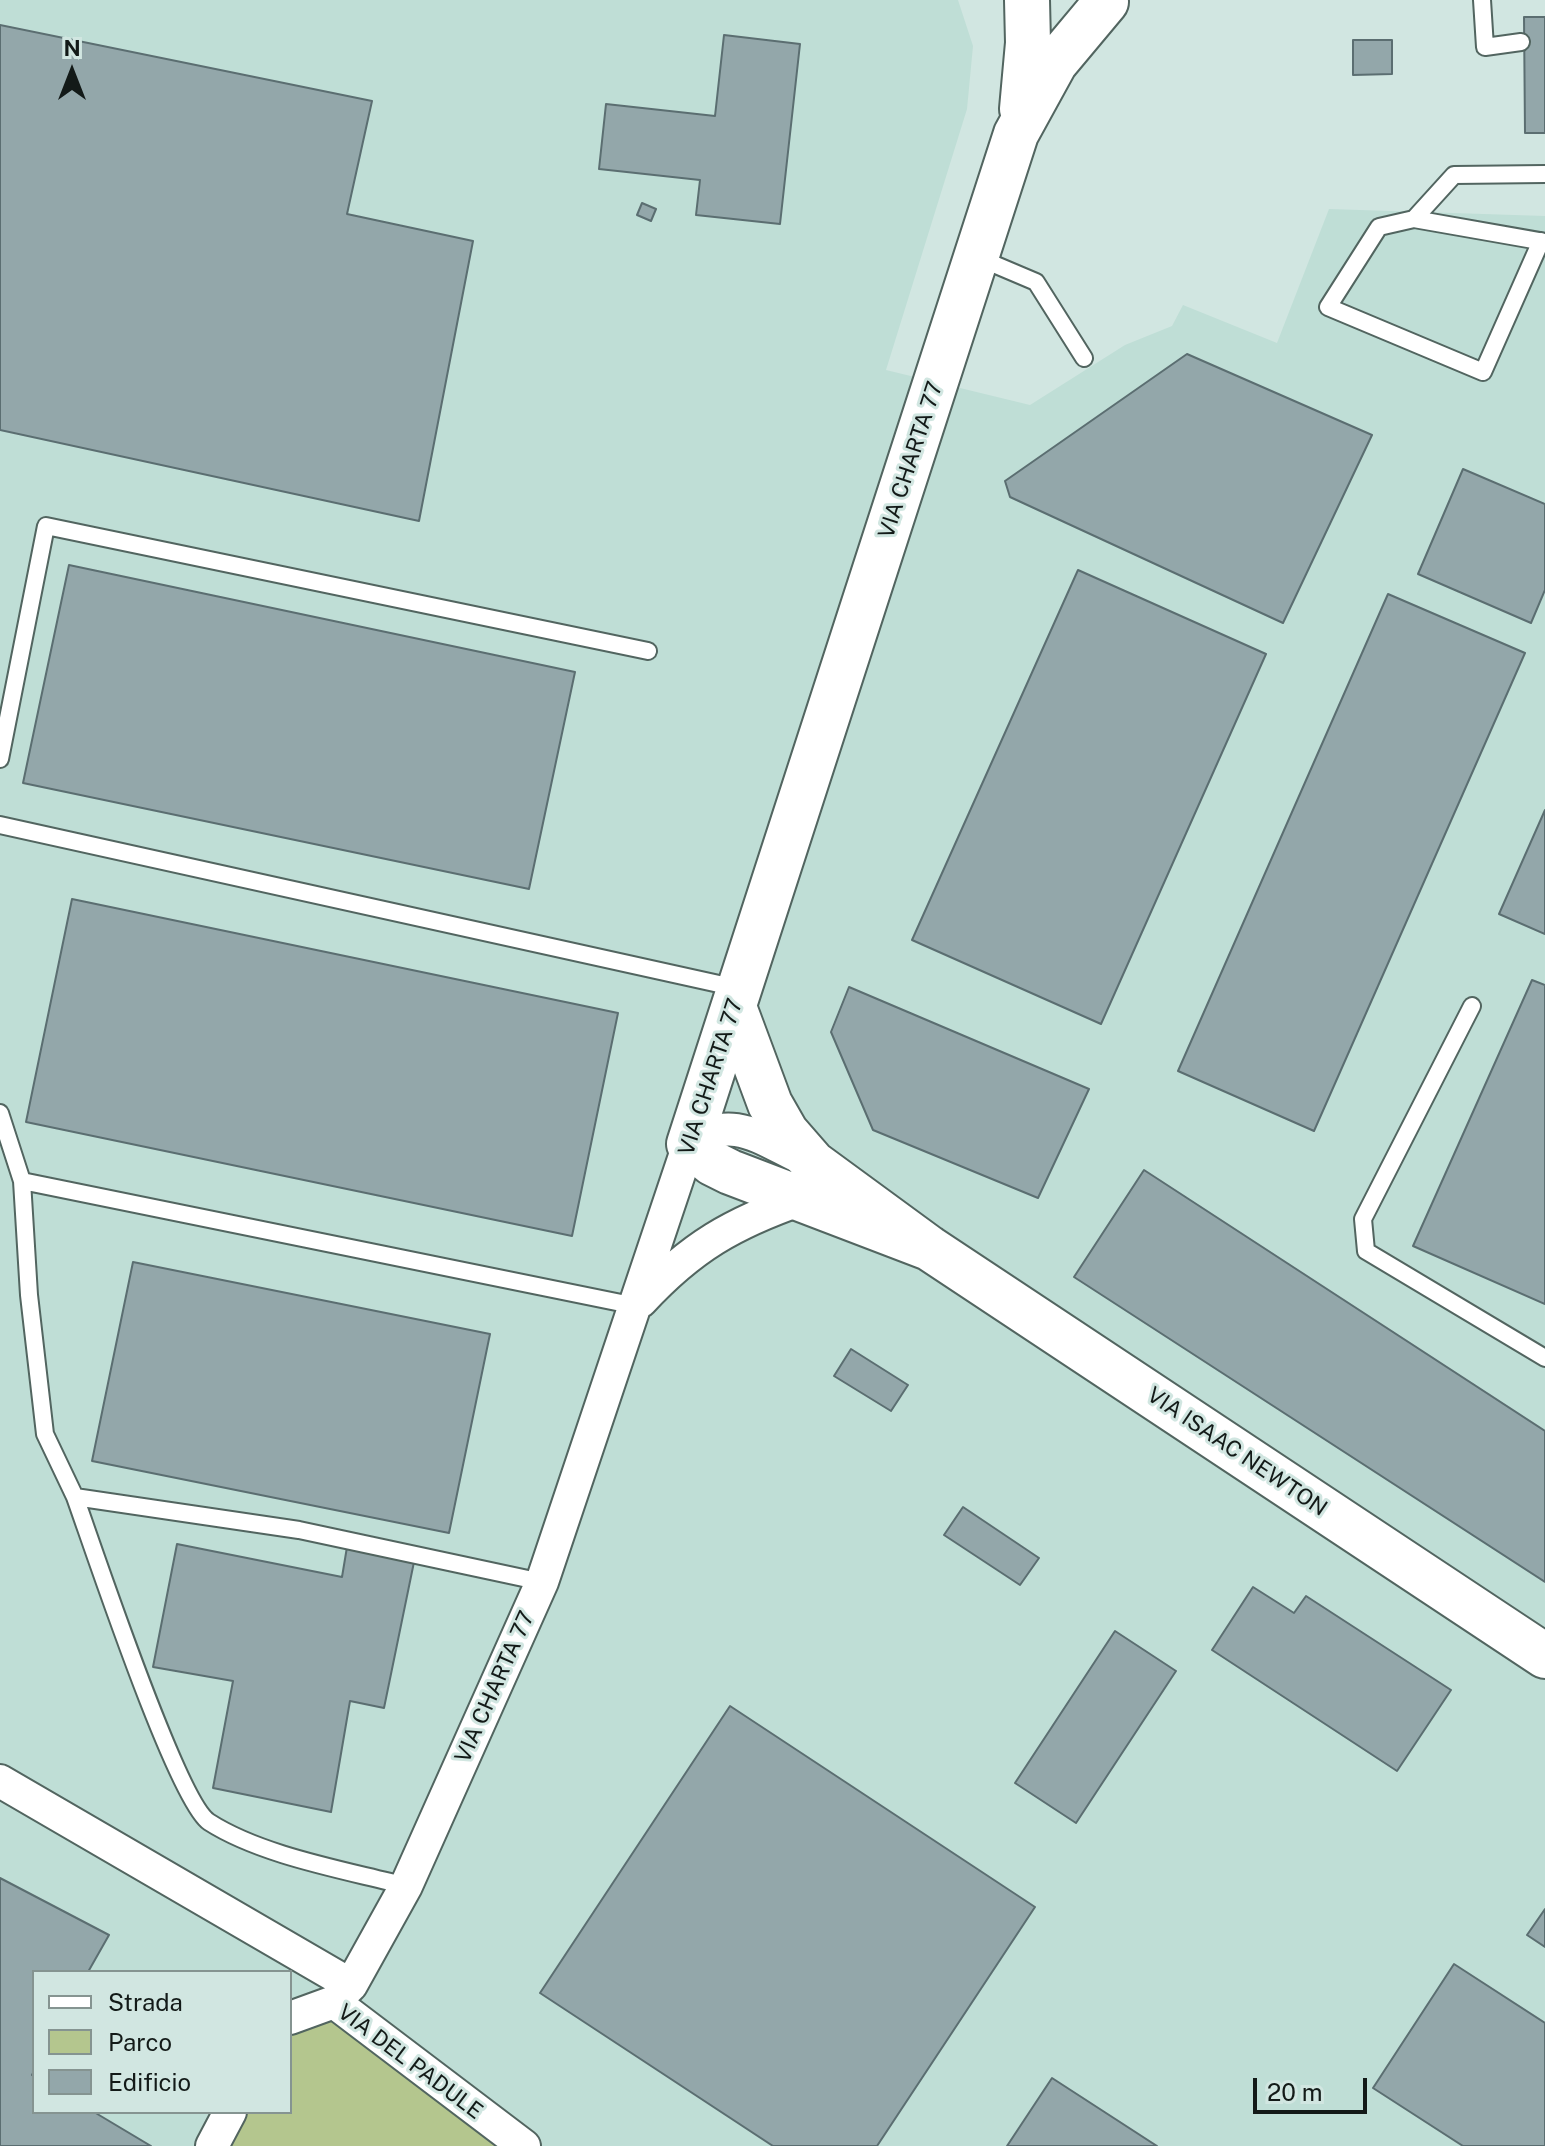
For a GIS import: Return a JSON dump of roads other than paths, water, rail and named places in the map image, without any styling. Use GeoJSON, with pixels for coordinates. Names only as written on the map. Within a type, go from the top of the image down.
{"type":"FeatureCollection","features":[{"type":"Feature","properties":{"kind":"street","name":"VIA CHARTA 77"},"geometry":{"type":"LineString","coordinates":[[1021,122],[1028,43],[1027,0]]}},
{"type":"Feature","properties":{"kind":"street","name":"VIA CHARTA 77"},"geometry":{"type":"LineString","coordinates":[[342,1994],[406,1886],[542,1582],[636,1306],[1021,122],[1055,63],[1099,1]]}},
{"type":"Feature","properties":{"kind":"street","name":"VIA ISAAC NEWTON"},"geometry":{"type":"LineString","coordinates":[[737,998],[770,1104],[807,1181]]}},
{"type":"Feature","properties":{"kind":"street","name":"VIA ISAAC NEWTON"},"geometry":{"type":"LineString","coordinates":[[689,1144],[712,1163],[807,1181],[929,1248],[1545,1656]]}},
{"type":"Feature","properties":{"kind":"street"},"geometry":{"type":"LineString","coordinates":[[636,1306],[674,1268],[716,1236],[807,1181]]}},
{"type":"Feature","properties":{"kind":"street"},"geometry":{"type":"LineString","coordinates":[[0,1781],[342,1994]]}},
{"type":"Feature","properties":{"kind":"street","name":"VIA DEL PADULE"},"geometry":{"type":"LineString","coordinates":[[292,2017],[342,1994],[524,2146]]}},
{"type":"Feature","properties":{"kind":"street"},"geometry":{"type":"LineString","coordinates":[[212,2146],[229,2114]]}},
{"type":"Feature","properties":{"kind":"lane"},"geometry":{"type":"LineString","coordinates":[[1482,0],[1485,47],[1521,42]]}},
{"type":"Feature","properties":{"kind":"lane"},"geometry":{"type":"LineString","coordinates":[[1414,219],[1454,175],[1545,174]]}},
{"type":"Feature","properties":{"kind":"lane"},"geometry":{"type":"LineString","coordinates":[[1414,219],[1543,242],[1483,372],[1328,307],[1379,227],[1414,219]]}},
{"type":"Feature","properties":{"kind":"lane"},"geometry":{"type":"LineString","coordinates":[[975,257],[1036,282],[1084,358]]}},
{"type":"Feature","properties":{"kind":"lane"},"geometry":{"type":"LineString","coordinates":[[0,759],[46,526],[648,651]]}},
{"type":"Feature","properties":{"kind":"lane"},"geometry":{"type":"LineString","coordinates":[[0,825],[737,998]]}},
{"type":"Feature","properties":{"kind":"lane"},"geometry":{"type":"LineString","coordinates":[[1472,1006],[1363,1219],[1366,1251],[1545,1358]]}},
{"type":"Feature","properties":{"kind":"lane"},"geometry":{"type":"LineString","coordinates":[[0,1113],[22,1181],[29,1295],[45,1434],[75,1497],[175,1764],[206,1821],[264,1848],[406,1886]]}},
{"type":"Feature","properties":{"kind":"lane"},"geometry":{"type":"LineString","coordinates":[[22,1181],[636,1306]]}},
{"type":"Feature","properties":{"kind":"lane"},"geometry":{"type":"LineString","coordinates":[[75,1497],[299,1530],[542,1582]]}}]}
